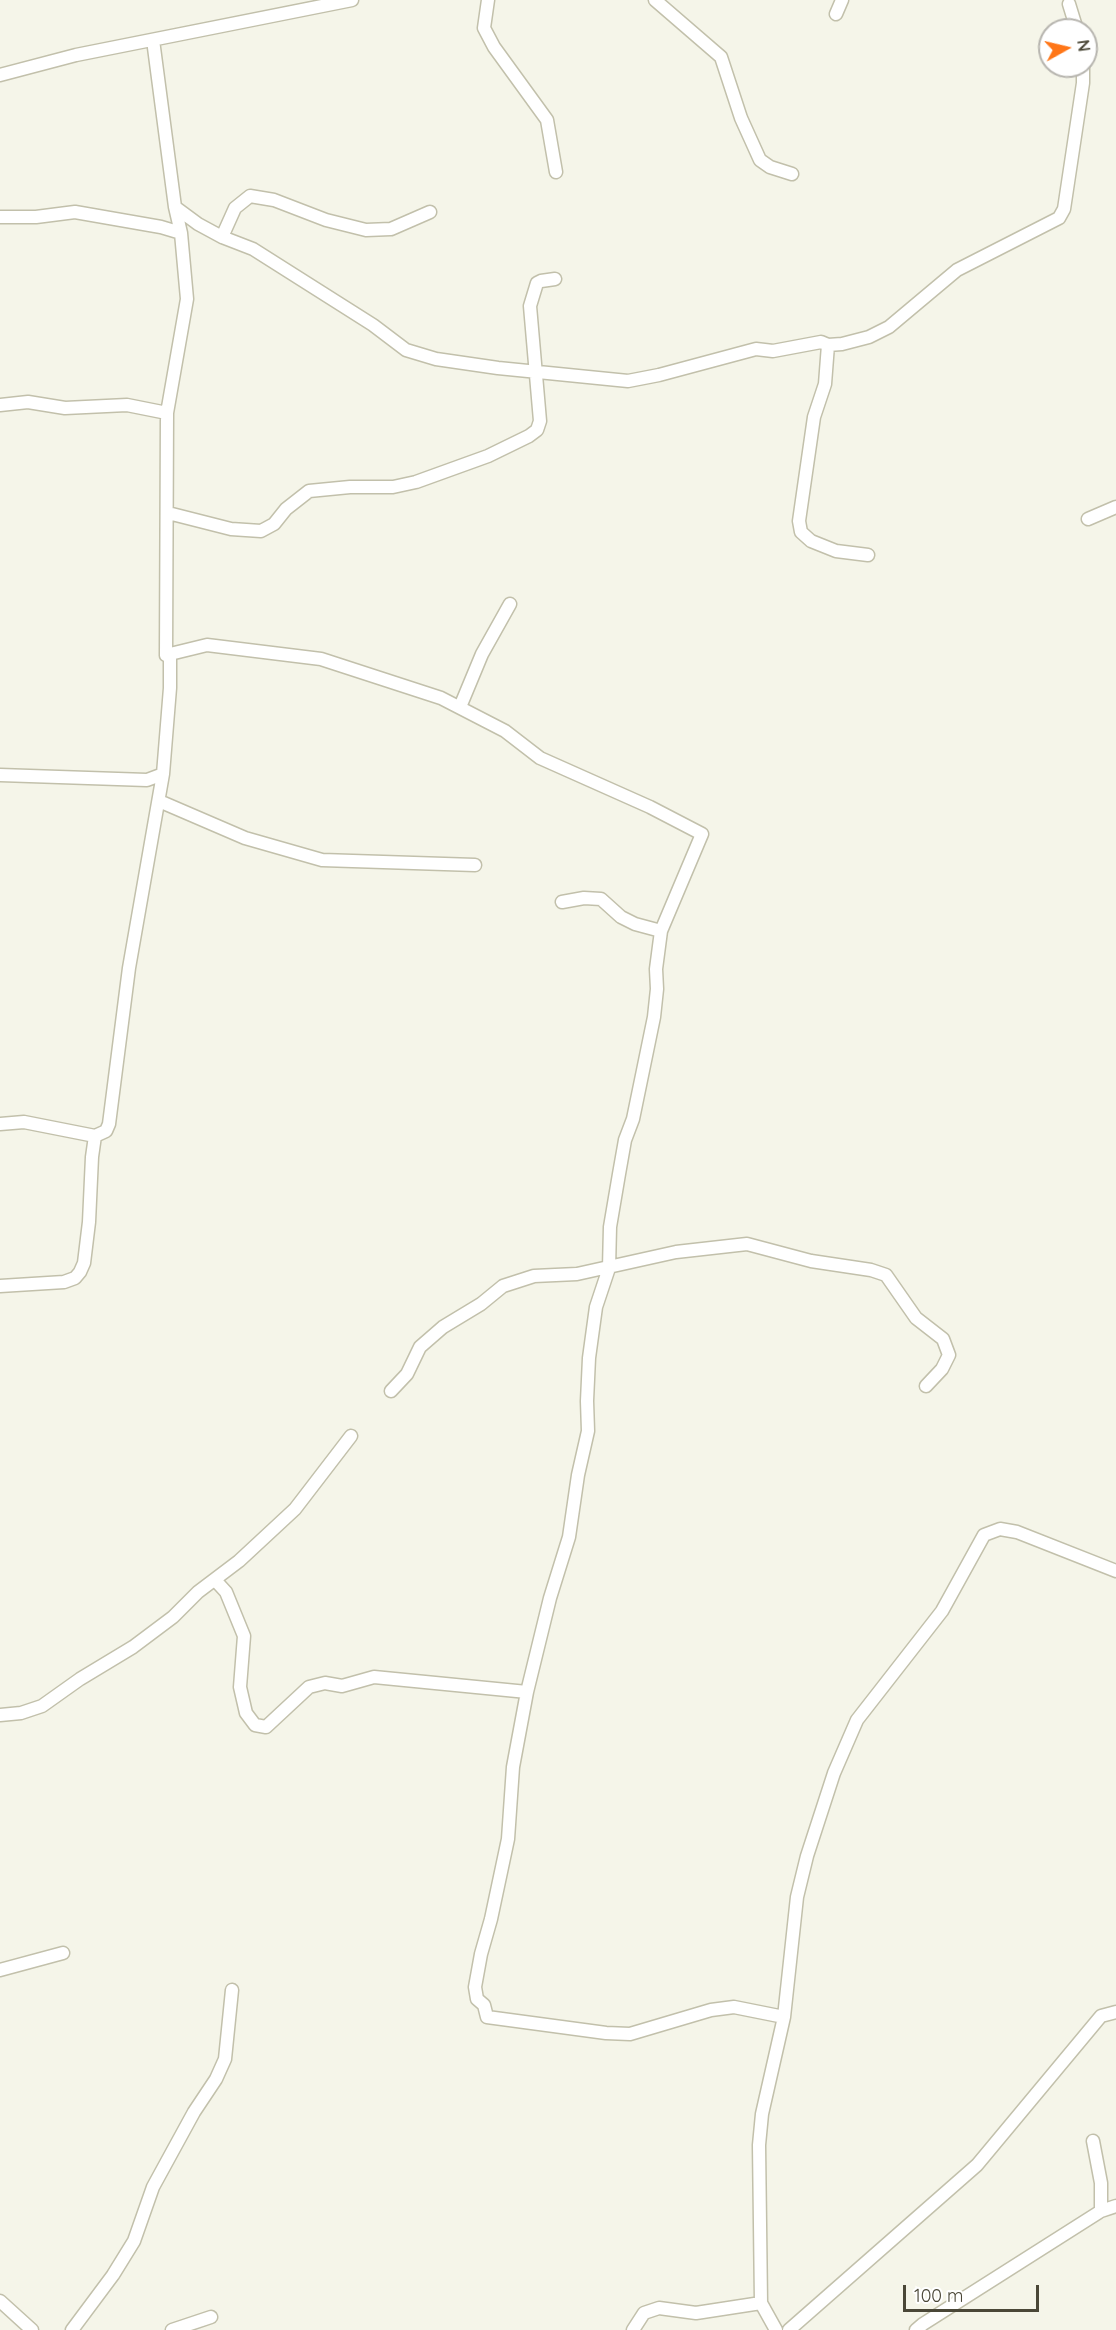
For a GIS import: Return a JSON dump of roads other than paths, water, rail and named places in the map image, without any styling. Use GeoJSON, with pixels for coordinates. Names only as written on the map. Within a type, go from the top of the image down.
{"type":"FeatureCollection","features":[{"type":"Feature","properties":{"kind":"street"},"geometry":{"type":"LineString","coordinates":[[0,75],[76,55],[352,0]]}},
{"type":"Feature","properties":{"kind":"street"},"geometry":{"type":"LineString","coordinates":[[488,0],[484,28],[494,47],[547,120],[556,172]]}},
{"type":"Feature","properties":{"kind":"street"},"geometry":{"type":"LineString","coordinates":[[655,0],[721,57],[741,118],[760,160],[770,168],[792,174]]}},
{"type":"Feature","properties":{"kind":"street"},"geometry":{"type":"LineString","coordinates":[[836,14],[842,0]]}},
{"type":"Feature","properties":{"kind":"street"},"geometry":{"type":"LineString","coordinates":[[1069,4],[1073,18]]}},
{"type":"Feature","properties":{"kind":"street"},"geometry":{"type":"LineString","coordinates":[[153,40],[175,207],[181,233],[187,299],[167,413],[166,655]]}},
{"type":"Feature","properties":{"kind":"street"},"geometry":{"type":"LineString","coordinates":[[175,207],[198,224],[222,237],[253,249],[373,325],[406,350],[436,359],[628,381],[756,349],[773,351],[821,342],[828,345],[868,337],[889,327],[957,270],[1059,218],[1064,209],[1083,78]]}},
{"type":"Feature","properties":{"kind":"street"},"geometry":{"type":"LineString","coordinates":[[222,237],[235,208],[250,196],[274,200],[326,220],[366,230],[391,229],[430,212]]}},
{"type":"Feature","properties":{"kind":"street"},"geometry":{"type":"LineString","coordinates":[[0,217],[36,217],[75,212],[161,227],[181,233]]}},
{"type":"Feature","properties":{"kind":"street"},"geometry":{"type":"LineString","coordinates":[[168,513],[231,529],[261,531],[274,524],[286,509],[309,491],[350,487],[393,487],[416,482],[488,456],[537,430],[540,421],[530,306],[537,283],[555,279]]}},
{"type":"Feature","properties":{"kind":"street"},"geometry":{"type":"LineString","coordinates":[[828,345],[825,384],[814,417],[799,521],[801,532],[811,541],[836,551],[868,555]]}},
{"type":"Feature","properties":{"kind":"street"},"geometry":{"type":"LineString","coordinates":[[0,405],[28,402],[65,408],[127,405],[167,413]]}},
{"type":"Feature","properties":{"kind":"street"},"geometry":{"type":"LineString","coordinates":[[1088,519],[1116,507]]}},
{"type":"Feature","properties":{"kind":"street"},"geometry":{"type":"LineString","coordinates":[[460,707],[482,654],[510,604]]}},
{"type":"Feature","properties":{"kind":"street"},"geometry":{"type":"LineString","coordinates":[[166,655],[207,645],[321,659],[441,698],[505,731],[540,758],[650,807],[702,834],[661,931],[656,969],[657,989],[654,1017],[633,1119],[625,1140],[618,1174],[610,1227],[609,1268],[596,1307],[588,1358],[586,1401],[588,1431],[578,1475],[569,1537],[550,1598],[527,1692],[513,1767],[507,1839],[491,1918],[481,1954],[476,1987],[477,1999],[484,2005],[487,2017],[606,2033],[630,2034],[711,2010],[734,2007],[784,2017]]}},
{"type":"Feature","properties":{"kind":"street"},"geometry":{"type":"LineString","coordinates":[[0,1124],[24,1122],[95,1136],[106,1131],[109,1124],[129,968],[163,774],[170,688],[170,656],[166,655]]}},
{"type":"Feature","properties":{"kind":"street"},"geometry":{"type":"LineString","coordinates":[[0,775],[147,780],[163,774]]}},
{"type":"Feature","properties":{"kind":"street"},"geometry":{"type":"LineString","coordinates":[[147,780],[160,796],[244,838],[322,860],[475,865]]}},
{"type":"Feature","properties":{"kind":"street"},"geometry":{"type":"LineString","coordinates":[[562,902],[584,898],[601,899],[621,917],[635,924],[661,931]]}},
{"type":"Feature","properties":{"kind":"street"},"geometry":{"type":"LineString","coordinates":[[0,1286],[64,1282],[75,1278],[80,1272],[84,1263],[89,1221],[95,1136]]}},
{"type":"Feature","properties":{"kind":"street"},"geometry":{"type":"LineString","coordinates":[[391,1391],[407,1374],[420,1347],[443,1327],[482,1304],[503,1286],[534,1276],[577,1274],[676,1252],[747,1244],[811,1261],[871,1270],[886,1275],[916,1318],[944,1339],[949,1355],[942,1369],[926,1386]]}},
{"type":"Feature","properties":{"kind":"street"},"geometry":{"type":"LineString","coordinates":[[0,1715],[21,1713],[42,1706],[80,1679],[133,1647],[173,1617],[198,1592],[239,1561],[295,1509],[351,1436]]}},
{"type":"Feature","properties":{"kind":"street"},"geometry":{"type":"LineString","coordinates":[[776,2330],[761,2303],[759,2145],[762,2114],[784,2017],[797,1897],[807,1856],[834,1773],[857,1720],[942,1611],[984,1536],[1000,1529],[1017,1532],[1116,1571]]}},
{"type":"Feature","properties":{"kind":"street"},"geometry":{"type":"LineString","coordinates":[[214,1580],[226,1592],[244,1636],[240,1687],[246,1713],[255,1725],[266,1727],[309,1687],[324,1683],[342,1686],[374,1677],[527,1692]]}},
{"type":"Feature","properties":{"kind":"street"},"geometry":{"type":"LineString","coordinates":[[0,1970],[63,1953]]}},
{"type":"Feature","properties":{"kind":"street"},"geometry":{"type":"LineString","coordinates":[[72,2330],[113,2275],[134,2241],[153,2187],[194,2112],[216,2079],[225,2059],[232,1990]]}},
{"type":"Feature","properties":{"kind":"street"},"geometry":{"type":"LineString","coordinates":[[789,2330],[977,2165],[1101,2016],[1116,2012]]}},
{"type":"Feature","properties":{"kind":"street"},"geometry":{"type":"LineString","coordinates":[[1093,2141],[1101,2183],[1101,2211]]}},
{"type":"Feature","properties":{"kind":"street"},"geometry":{"type":"LineString","coordinates":[[916,2330],[1101,2211],[1116,2206]]}},
{"type":"Feature","properties":{"kind":"street"},"geometry":{"type":"LineString","coordinates":[[0,2301],[32,2330]]}},
{"type":"Feature","properties":{"kind":"street"},"geometry":{"type":"LineString","coordinates":[[633,2330],[644,2313],[659,2308],[696,2313],[761,2303]]}},
{"type":"Feature","properties":{"kind":"street"},"geometry":{"type":"LineString","coordinates":[[172,2330],[211,2318]]}}]}
